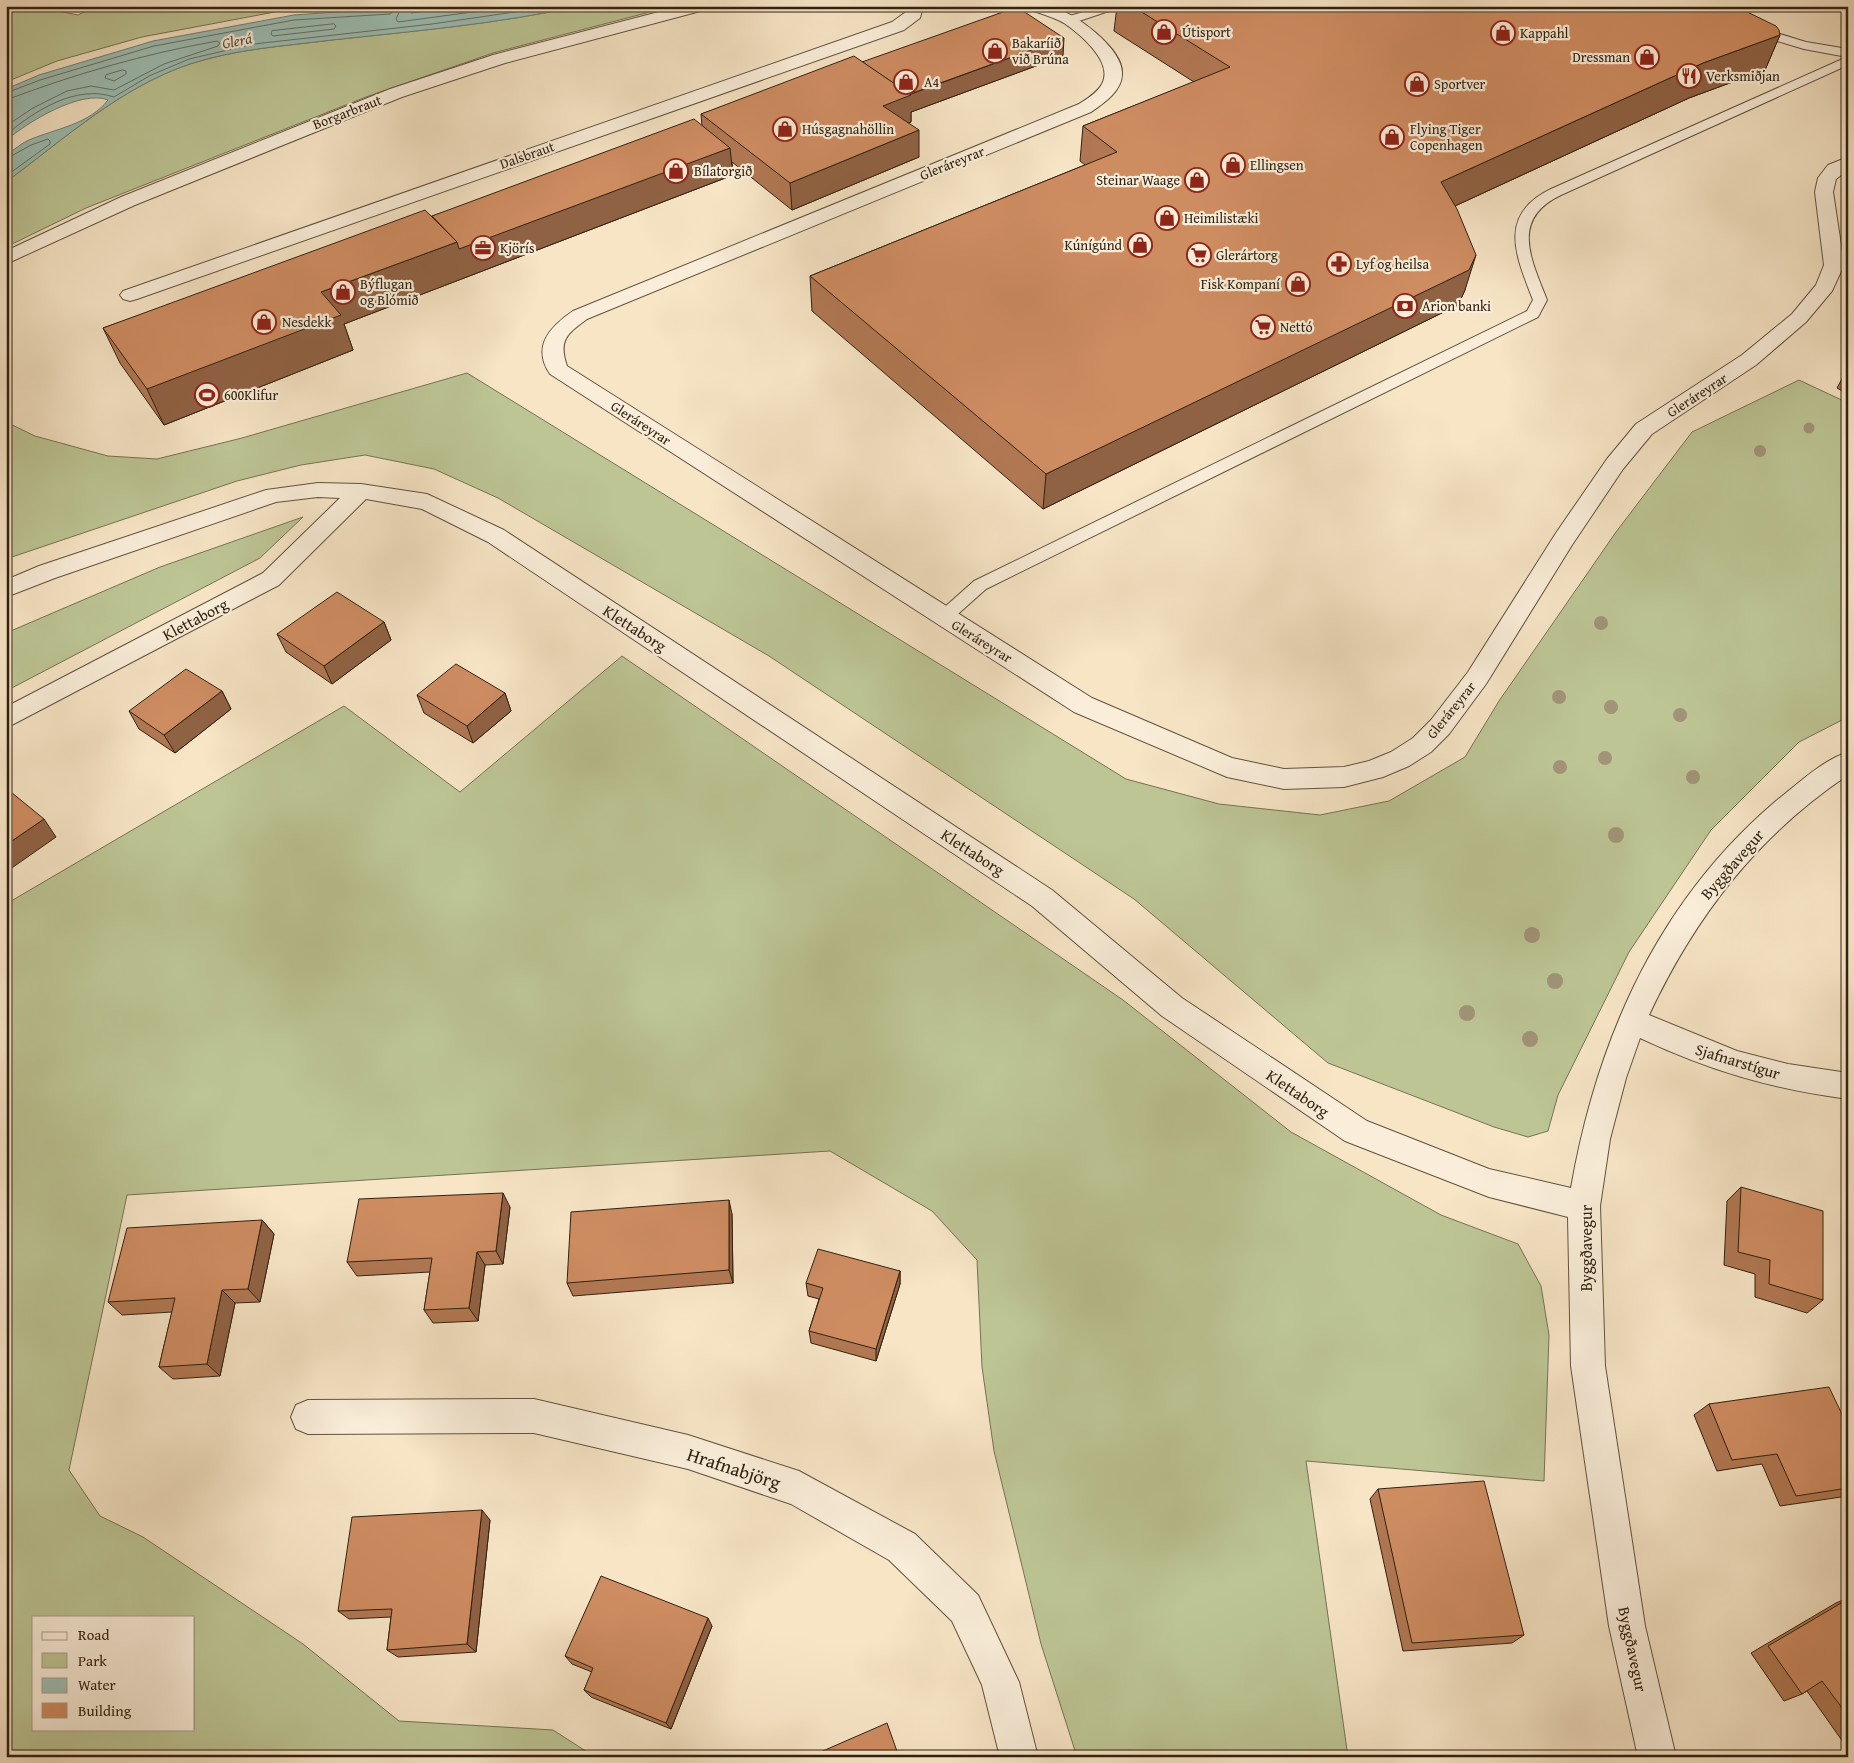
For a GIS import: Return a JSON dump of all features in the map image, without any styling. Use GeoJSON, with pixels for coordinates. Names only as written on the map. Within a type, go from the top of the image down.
{"type":"FeatureCollection","features":[{"type":"Feature","properties":{"kind":"street","name":"Borgarbraut"},"geometry":{"type":"LineString","coordinates":[[6,258],[128,201],[396,93],[508,57],[702,6]]}},
{"type":"Feature","properties":{"kind":"street","name":"Dalsbraut"},"geometry":{"type":"LineString","coordinates":[[130,295],[898,26],[914,14],[916,6]]}},
{"type":"Feature","properties":{"kind":"street","name":"Gleráreyrar"},"geometry":{"type":"LineString","coordinates":[[1033,6],[1066,13],[1109,56],[1114,72],[1110,86],[1101,98],[1085,108],[580,315],[563,327],[552,339],[552,354],[557,369],[1083,705],[1228,767],[1274,778],[1312,780],[1344,777],[1374,770],[1400,759],[1422,745],[1440,727],[1477,678],[1569,532],[1615,464],[1644,430],[1749,360],[1799,318],[1825,287],[1834,265],[1824,192],[1827,178],[1835,168],[1848,162]]}},
{"type":"Feature","properties":{"kind":"street","name":"Klettaborg"},"geometry":{"type":"LineString","coordinates":[[6,589],[47,572],[274,495],[318,490],[361,491],[427,502],[496,536],[1042,898],[1172,1007],[1356,1131],[1489,1183],[1584,1206]]}},
{"type":"Feature","properties":{"kind":"street","name":"Klettaborg"},"geometry":{"type":"LineString","coordinates":[[6,718],[271,580],[361,491]]}},
{"type":"Feature","properties":{"kind":"street","name":"Byggðavegur"},"geometry":{"type":"LineString","coordinates":[[1656,1757],[1627,1626],[1588,1366],[1584,1206],[1595,1139],[1611,1078],[1632,1022],[1668,950],[1689,916],[1723,870],[1760,830],[1787,807],[1848,762]]}},
{"type":"Feature","properties":{"kind":"street","name":"Sjafnarstígur"},"geometry":{"type":"LineString","coordinates":[[1632,1022],[1698,1050],[1752,1069],[1808,1081],[1848,1086]]}},
{"type":"Feature","properties":{"kind":"street","name":"Hrafnabjörg"},"geometry":{"type":"LineString","coordinates":[[308,1417],[534,1416],[688,1452],[799,1489],[902,1547],[965,1608],[1000,1682],[1019,1757]]}},
{"type":"Feature","properties":{"kind":"lane"},"geometry":{"type":"LineString","coordinates":[[1066,13],[1118,6]]}},
{"type":"Feature","properties":{"kind":"lane"},"geometry":{"type":"LineString","coordinates":[[1743,26],[1804,45],[1848,53]]}},
{"type":"Feature","properties":{"kind":"lane"},"geometry":{"type":"LineString","coordinates":[[944,617],[980,585],[1533,314],[1540,300],[1520,239],[1521,227],[1537,203],[1576,183],[1848,60]]}},
{"type":"Feature","properties":{"kind":"green space"},"geometry":{"type":"Polygon","coordinates":[[[6,6],[33,6],[78,15],[96,6],[419,6],[359,11],[296,8],[142,37],[57,61],[6,82],[6,6]]]}},
{"type":"Feature","properties":{"kind":"green space"},"geometry":{"type":"Polygon","coordinates":[[[579,6],[673,6],[493,53],[366,97],[86,208],[6,247],[6,182],[117,100],[165,74],[190,64],[242,51],[487,22],[579,6]]]}},
{"type":"Feature","properties":{"kind":"green space"},"geometry":{"type":"Polygon","coordinates":[[[467,373],[1126,779],[1219,804],[1320,815],[1389,801],[1465,757],[1499,701],[1616,532],[1692,432],[1799,380],[1848,403],[1848,717],[1799,742],[1711,830],[1629,952],[1558,1095],[1548,1131],[1528,1137],[1494,1127],[1328,1063],[1134,899],[769,656],[498,498],[434,469],[365,455],[301,465],[237,481],[6,559],[6,422],[35,436],[108,456],[157,459],[242,438],[467,373]]]}},
{"type":"Feature","properties":{"kind":"green space"},"geometry":{"type":"Polygon","coordinates":[[[303,517],[260,558],[6,691],[6,633],[160,567],[303,517]]]}},
{"type":"Feature","properties":{"kind":"green space"},"geometry":{"type":"Polygon","coordinates":[[[622,656],[1123,1000],[1291,1132],[1441,1215],[1518,1244],[1541,1286],[1549,1335],[1544,1481],[1306,1461],[1348,1757],[1077,1757],[1041,1644],[994,1451],[982,1367],[977,1260],[932,1211],[830,1151],[127,1195],[69,1470],[100,1516],[143,1537],[303,1644],[399,1721],[553,1730],[595,1757],[6,1757],[6,904],[344,706],[460,792],[622,656]]]}},
{"type":"Feature","properties":{"kind":"water","name":"Glerá"},"geometry":{"type":"Polygon","coordinates":[[[419,6],[579,6],[487,22],[260,49],[190,64],[140,86],[117,100],[6,182],[6,154],[29,140],[72,125],[92,115],[108,100],[97,98],[84,99],[69,103],[26,125],[6,141],[6,89],[39,75],[153,41],[294,15],[419,6]]]}},
{"type":"Feature","properties":{"kind":"building","name":"Glerártorg"},"geometry":{"type":"Polygon","coordinates":[[[1132,6],[1735,6],[1776,26],[1780,35],[1703,63],[1441,182],[1457,209],[1476,255],[1469,270],[1046,474],[810,276],[1117,152],[1083,126],[1230,67],[1132,6]]]}},
{"type":"Feature","properties":{"kind":"building"},"geometry":{"type":"Polygon","coordinates":[[[1017,7],[1064,38],[910,94],[862,62],[1017,7]]]}},
{"type":"Feature","properties":{"kind":"building"},"geometry":{"type":"Polygon","coordinates":[[[854,56],[911,95],[883,106],[919,130],[790,183],[701,114],[854,56]]]}},
{"type":"Feature","properties":{"kind":"building"},"geometry":{"type":"Polygon","coordinates":[[[694,119],[730,148],[459,249],[457,242],[432,216],[694,119]]]}},
{"type":"Feature","properties":{"kind":"building"},"geometry":{"type":"Polygon","coordinates":[[[425,210],[457,242],[321,292],[341,315],[147,389],[103,328],[425,210]]]}},
{"type":"Feature","properties":{"kind":"building"},"geometry":{"type":"Polygon","coordinates":[[[337,592],[384,622],[324,666],[277,634],[337,592]]]}},
{"type":"Feature","properties":{"kind":"building"},"geometry":{"type":"Polygon","coordinates":[[[456,664],[505,693],[467,726],[417,695],[456,664]]]}},
{"type":"Feature","properties":{"kind":"building"},"geometry":{"type":"Polygon","coordinates":[[[186,669],[222,691],[164,735],[129,711],[186,669]]]}},
{"type":"Feature","properties":{"kind":"building"},"geometry":{"type":"Polygon","coordinates":[[[6,788],[44,819],[6,845],[6,788]]]}},
{"type":"Feature","properties":{"kind":"building"},"geometry":{"type":"Polygon","coordinates":[[[1741,1187],[1823,1211],[1823,1300],[1769,1284],[1770,1260],[1738,1252],[1741,1187]]]}},
{"type":"Feature","properties":{"kind":"building"},"geometry":{"type":"Polygon","coordinates":[[[503,1193],[496,1251],[477,1252],[469,1308],[424,1310],[432,1258],[347,1262],[359,1199],[503,1193]]]}},
{"type":"Feature","properties":{"kind":"building"},"geometry":{"type":"Polygon","coordinates":[[[729,1200],[729,1270],[567,1283],[571,1212],[729,1200]]]}},
{"type":"Feature","properties":{"kind":"building"},"geometry":{"type":"Polygon","coordinates":[[[262,1220],[248,1289],[222,1290],[207,1364],[159,1367],[175,1298],[108,1302],[127,1228],[262,1220]]]}},
{"type":"Feature","properties":{"kind":"building"},"geometry":{"type":"Polygon","coordinates":[[[818,1249],[900,1271],[876,1349],[809,1331],[823,1288],[806,1283],[818,1249]]]}},
{"type":"Feature","properties":{"kind":"building"},"geometry":{"type":"Polygon","coordinates":[[[1829,1387],[1848,1427],[1848,1488],[1796,1496],[1777,1454],[1732,1460],[1709,1404],[1829,1387]]]}},
{"type":"Feature","properties":{"kind":"building"},"geometry":{"type":"Polygon","coordinates":[[[1484,1481],[1524,1635],[1412,1643],[1378,1489],[1484,1481]]]}},
{"type":"Feature","properties":{"kind":"building"},"geometry":{"type":"Polygon","coordinates":[[[482,1510],[467,1644],[387,1650],[392,1609],[338,1611],[352,1517],[482,1510]]]}},
{"type":"Feature","properties":{"kind":"building"},"geometry":{"type":"Polygon","coordinates":[[[601,1576],[708,1618],[666,1723],[584,1690],[593,1668],[565,1656],[601,1576]]]}},
{"type":"Feature","properties":{"kind":"building"},"geometry":{"type":"Polygon","coordinates":[[[1848,1599],[1848,1716],[1822,1681],[1802,1694],[1768,1646],[1848,1599]]]}},
{"type":"Feature","properties":{"kind":"building"},"geometry":{"type":"Polygon","coordinates":[[[887,1723],[899,1757],[809,1757],[887,1723]]]}},
{"type":"Feature","properties":{"kind":"place","name":"Útisport"},"geometry":{"type":"Point","coordinates":[1164,32]}},
{"type":"Feature","properties":{"kind":"place","name":"Kappahl"},"geometry":{"type":"Point","coordinates":[1503,33]}},
{"type":"Feature","properties":{"kind":"place","name":"Bakaríið við Brúna"},"geometry":{"type":"Point","coordinates":[995,51]}},
{"type":"Feature","properties":{"kind":"place","name":"Dressman"},"geometry":{"type":"Point","coordinates":[1647,57]}},
{"type":"Feature","properties":{"kind":"place","name":"Verksmiðjan"},"geometry":{"type":"Point","coordinates":[1689,76]}},
{"type":"Feature","properties":{"kind":"place","name":"A4"},"geometry":{"type":"Point","coordinates":[906,82]}},
{"type":"Feature","properties":{"kind":"place","name":"Sportver"},"geometry":{"type":"Point","coordinates":[1417,84]}},
{"type":"Feature","properties":{"kind":"place","name":"Húsgagnahöllin"},"geometry":{"type":"Point","coordinates":[785,129]}},
{"type":"Feature","properties":{"kind":"place","name":"Flying Tiger Copenhagen"},"geometry":{"type":"Point","coordinates":[1392,137]}},
{"type":"Feature","properties":{"kind":"place","name":"Ellingsen"},"geometry":{"type":"Point","coordinates":[1233,165]}},
{"type":"Feature","properties":{"kind":"place","name":"Bílatorgið"},"geometry":{"type":"Point","coordinates":[676,171]}},
{"type":"Feature","properties":{"kind":"place","name":"Steinar Waage"},"geometry":{"type":"Point","coordinates":[1197,180]}},
{"type":"Feature","properties":{"kind":"place","name":"Heimilistæki"},"geometry":{"type":"Point","coordinates":[1167,218]}},
{"type":"Feature","properties":{"kind":"place","name":"Kúnígúnd"},"geometry":{"type":"Point","coordinates":[1140,245]}},
{"type":"Feature","properties":{"kind":"place","name":"Kjörís"},"geometry":{"type":"Point","coordinates":[483,248]}},
{"type":"Feature","properties":{"kind":"place","name":"Glerártorg"},"geometry":{"type":"Point","coordinates":[1199,255]}},
{"type":"Feature","properties":{"kind":"place","name":"Lyf og heilsa"},"geometry":{"type":"Point","coordinates":[1339,264]}},
{"type":"Feature","properties":{"kind":"place","name":"Fisk Kompaní"},"geometry":{"type":"Point","coordinates":[1298,284]}},
{"type":"Feature","properties":{"kind":"place","name":"Býflugan og Blómið"},"geometry":{"type":"Point","coordinates":[343,292]}},
{"type":"Feature","properties":{"kind":"place","name":"Arion banki"},"geometry":{"type":"Point","coordinates":[1405,306]}},
{"type":"Feature","properties":{"kind":"place","name":"Nesdekk"},"geometry":{"type":"Point","coordinates":[264,322]}},
{"type":"Feature","properties":{"kind":"place","name":"Nettó"},"geometry":{"type":"Point","coordinates":[1263,327]}},
{"type":"Feature","properties":{"kind":"place","name":"600Klifur"},"geometry":{"type":"Point","coordinates":[207,395]}}]}
